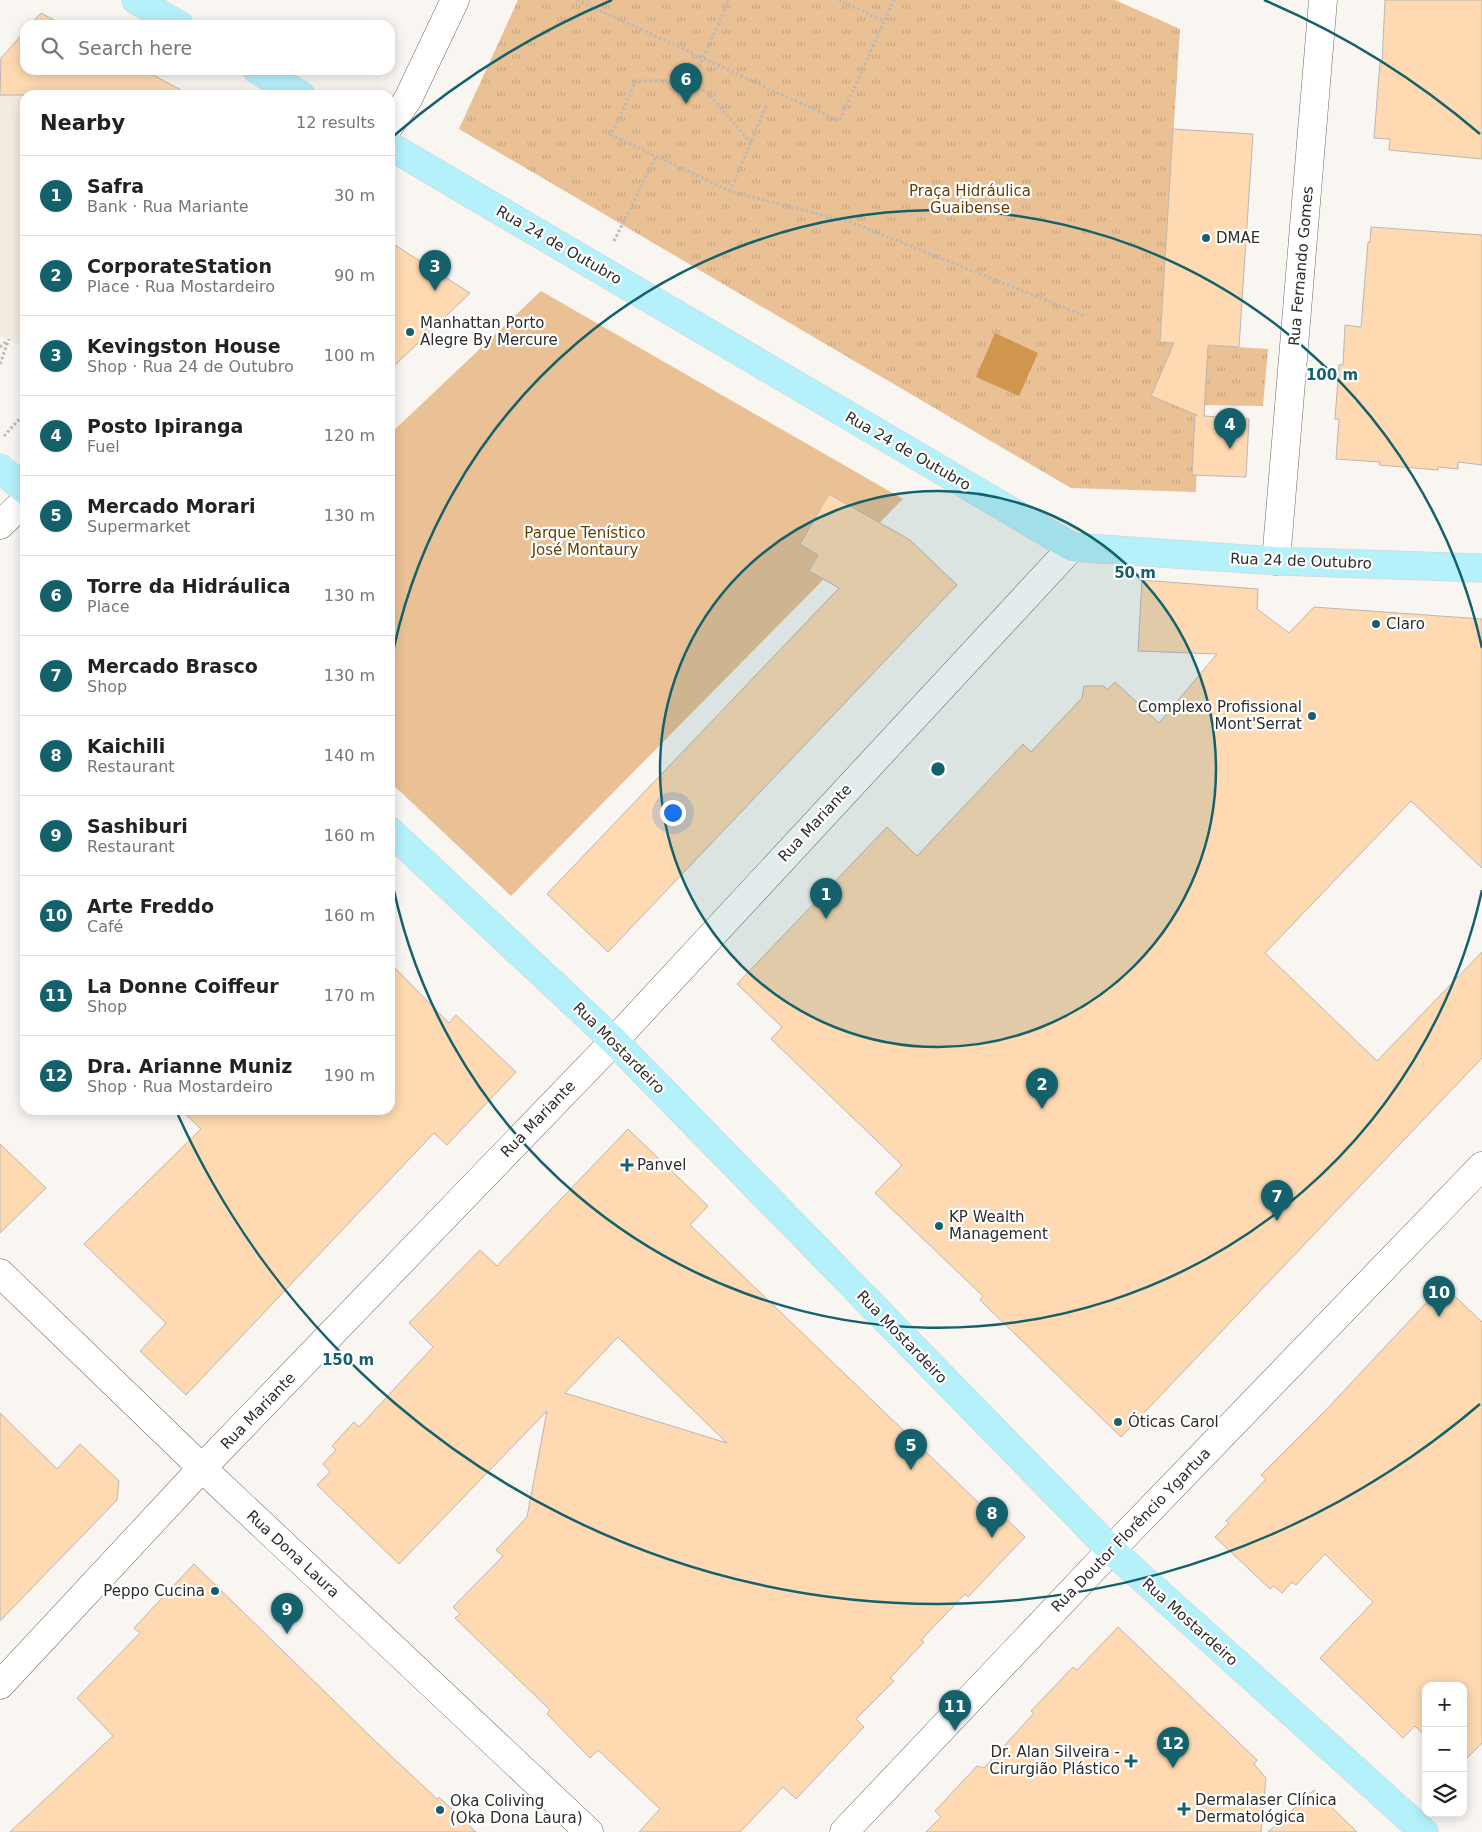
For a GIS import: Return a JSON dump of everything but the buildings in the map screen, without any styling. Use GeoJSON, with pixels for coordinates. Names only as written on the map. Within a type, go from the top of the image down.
{"type":"FeatureCollection","features":[{"type":"Feature","properties":{"kind":"main road"},"geometry":{"type":"LineString","coordinates":[[136,0],[170,20]]}},
{"type":"Feature","properties":{"kind":"main road"},"geometry":{"type":"LineString","coordinates":[[266,75],[292,90]]}},
{"type":"Feature","properties":{"kind":"main road","name":"Rua 24 de Outubro"},"geometry":{"type":"LineString","coordinates":[[395,149],[1072,547],[1276,561],[1482,568]]}},
{"type":"Feature","properties":{"kind":"main road"},"geometry":{"type":"LineString","coordinates":[[0,468],[20,486]]}},
{"type":"Feature","properties":{"kind":"main road","name":"Rua Mostardeiro"},"geometry":{"type":"LineString","coordinates":[[395,836],[614,1040],[1111,1550],[1424,1832]]}},
{"type":"Feature","properties":{"kind":"street"},"geometry":{"type":"LineString","coordinates":[[395,118],[408,99],[455,0]]}},
{"type":"Feature","properties":{"kind":"street","name":"Rua Fernando Gomes"},"geometry":{"type":"LineString","coordinates":[[1276,561],[1323,0]]}},
{"type":"Feature","properties":{"kind":"street"},"geometry":{"type":"LineString","coordinates":[[0,525],[20,506]]}},
{"type":"Feature","properties":{"kind":"street","name":"Rua Mariante"},"geometry":{"type":"LineString","coordinates":[[0,1685],[202,1468],[614,1040],[1072,547]]}},
{"type":"Feature","properties":{"kind":"street","name":"Rua Doutor Florêncio Ygartua"},"geometry":{"type":"LineString","coordinates":[[844,1832],[1111,1550],[1482,1166]]}},
{"type":"Feature","properties":{"kind":"street","name":"Rua Dona Laura"},"geometry":{"type":"LineString","coordinates":[[0,1273],[202,1468],[589,1832]]}},
{"type":"Feature","properties":{"kind":"path"},"geometry":{"type":"LineString","coordinates":[[577,0],[839,121],[894,0]]}},
{"type":"Feature","properties":{"kind":"path"},"geometry":{"type":"LineString","coordinates":[[692,85],[729,0]]}},
{"type":"Feature","properties":{"kind":"path"},"geometry":{"type":"LineString","coordinates":[[839,0],[884,20]]}},
{"type":"Feature","properties":{"kind":"path"},"geometry":{"type":"LineString","coordinates":[[751,143],[707,92],[680,80],[636,81],[611,134],[730,191],[853,223],[1085,316]]}},
{"type":"Feature","properties":{"kind":"path"},"geometry":{"type":"LineString","coordinates":[[730,191],[767,104]]}},
{"type":"Feature","properties":{"kind":"path"},"geometry":{"type":"LineString","coordinates":[[600,270],[656,156]]}},
{"type":"Feature","properties":{"kind":"path"},"geometry":{"type":"LineString","coordinates":[[0,347],[9,339],[0,364]]}},
{"type":"Feature","properties":{"kind":"path"},"geometry":{"type":"LineString","coordinates":[[0,440],[20,418]]}},
{"type":"Feature","properties":{"kind":"shaded area"},"geometry":{"type":"Polygon","coordinates":[[[20,37],[20,75],[154,75],[181,90],[20,90],[20,345],[0,335],[0,59],[20,37]]]}},
{"type":"Feature","properties":{"kind":"shaded area"},"geometry":{"type":"Polygon","coordinates":[[[995,333],[1038,353],[1019,396],[976,377],[995,333]]]}},
{"type":"Feature","properties":{"kind":"green space","name":"Praça Hidráulica Guaibense"},"geometry":{"type":"Polygon","coordinates":[[[518,0],[1115,0],[1180,29],[1160,342],[1268,349],[1263,406],[1198,405],[1196,492],[1071,488],[459,129],[518,0]]]}},
{"type":"Feature","properties":{"kind":"green space","name":"Parque Tenístico José Montaury"},"geometry":{"type":"Polygon","coordinates":[[[541,291],[903,499],[511,896],[395,787],[395,429],[541,291]]]}},
{"type":"Feature","properties":{"kind":"place","name":"Torre da Hidráulica"},"geometry":{"type":"Point","coordinates":[686,104]}},
{"type":"Feature","properties":{"kind":"place","name":"DMAE"},"geometry":{"type":"Point","coordinates":[1206,238]}},
{"type":"Feature","properties":{"kind":"place","name":"Kevingston House"},"geometry":{"type":"Point","coordinates":[435,291]}},
{"type":"Feature","properties":{"kind":"place","name":"Manhattan Porto Alegre By Mercure"},"geometry":{"type":"Point","coordinates":[410,332]}},
{"type":"Feature","properties":{"kind":"place","name":"Posto Ipiranga"},"geometry":{"type":"Point","coordinates":[1230,449]}},
{"type":"Feature","properties":{"kind":"place","name":"Claro"},"geometry":{"type":"Point","coordinates":[1376,624]}},
{"type":"Feature","properties":{"kind":"place","name":"Complexo Profissional Mont'Serrat"},"geometry":{"type":"Point","coordinates":[1312,716]}},
{"type":"Feature","properties":{"kind":"place","name":"Safra"},"geometry":{"type":"Point","coordinates":[826,919]}},
{"type":"Feature","properties":{"kind":"place","name":"CorporateStation"},"geometry":{"type":"Point","coordinates":[1042,1109]}},
{"type":"Feature","properties":{"kind":"place","name":"Panvel"},"geometry":{"type":"Point","coordinates":[627,1165]}},
{"type":"Feature","properties":{"kind":"place","name":"Mercado Brasco"},"geometry":{"type":"Point","coordinates":[1277,1221]}},
{"type":"Feature","properties":{"kind":"place","name":"KP Wealth Management"},"geometry":{"type":"Point","coordinates":[939,1226]}},
{"type":"Feature","properties":{"kind":"place","name":"Arte Freddo"},"geometry":{"type":"Point","coordinates":[1439,1317]}},
{"type":"Feature","properties":{"kind":"place","name":"Óticas Carol"},"geometry":{"type":"Point","coordinates":[1118,1422]}},
{"type":"Feature","properties":{"kind":"place","name":"Mercado Morari"},"geometry":{"type":"Point","coordinates":[911,1470]}},
{"type":"Feature","properties":{"kind":"place","name":"Kaichili"},"geometry":{"type":"Point","coordinates":[992,1538]}},
{"type":"Feature","properties":{"kind":"place","name":"Peppo Cucina"},"geometry":{"type":"Point","coordinates":[215,1591]}},
{"type":"Feature","properties":{"kind":"place","name":"Sashiburi"},"geometry":{"type":"Point","coordinates":[287,1634]}},
{"type":"Feature","properties":{"kind":"place","name":"La Donne Coiffeur"},"geometry":{"type":"Point","coordinates":[955,1731]}},
{"type":"Feature","properties":{"kind":"place","name":"Dr. Alan Silveira - Cirurgião Plástico"},"geometry":{"type":"Point","coordinates":[1131,1761]}},
{"type":"Feature","properties":{"kind":"place","name":"Dra. Arianne Muniz"},"geometry":{"type":"Point","coordinates":[1173,1768]}},
{"type":"Feature","properties":{"kind":"place","name":"Dermalaser Clínica Dermatológica"},"geometry":{"type":"Point","coordinates":[1184,1809]}},
{"type":"Feature","properties":{"kind":"place","name":"Oka Coliving (Oka Dona Laura)"},"geometry":{"type":"Point","coordinates":[440,1810]}}]}
